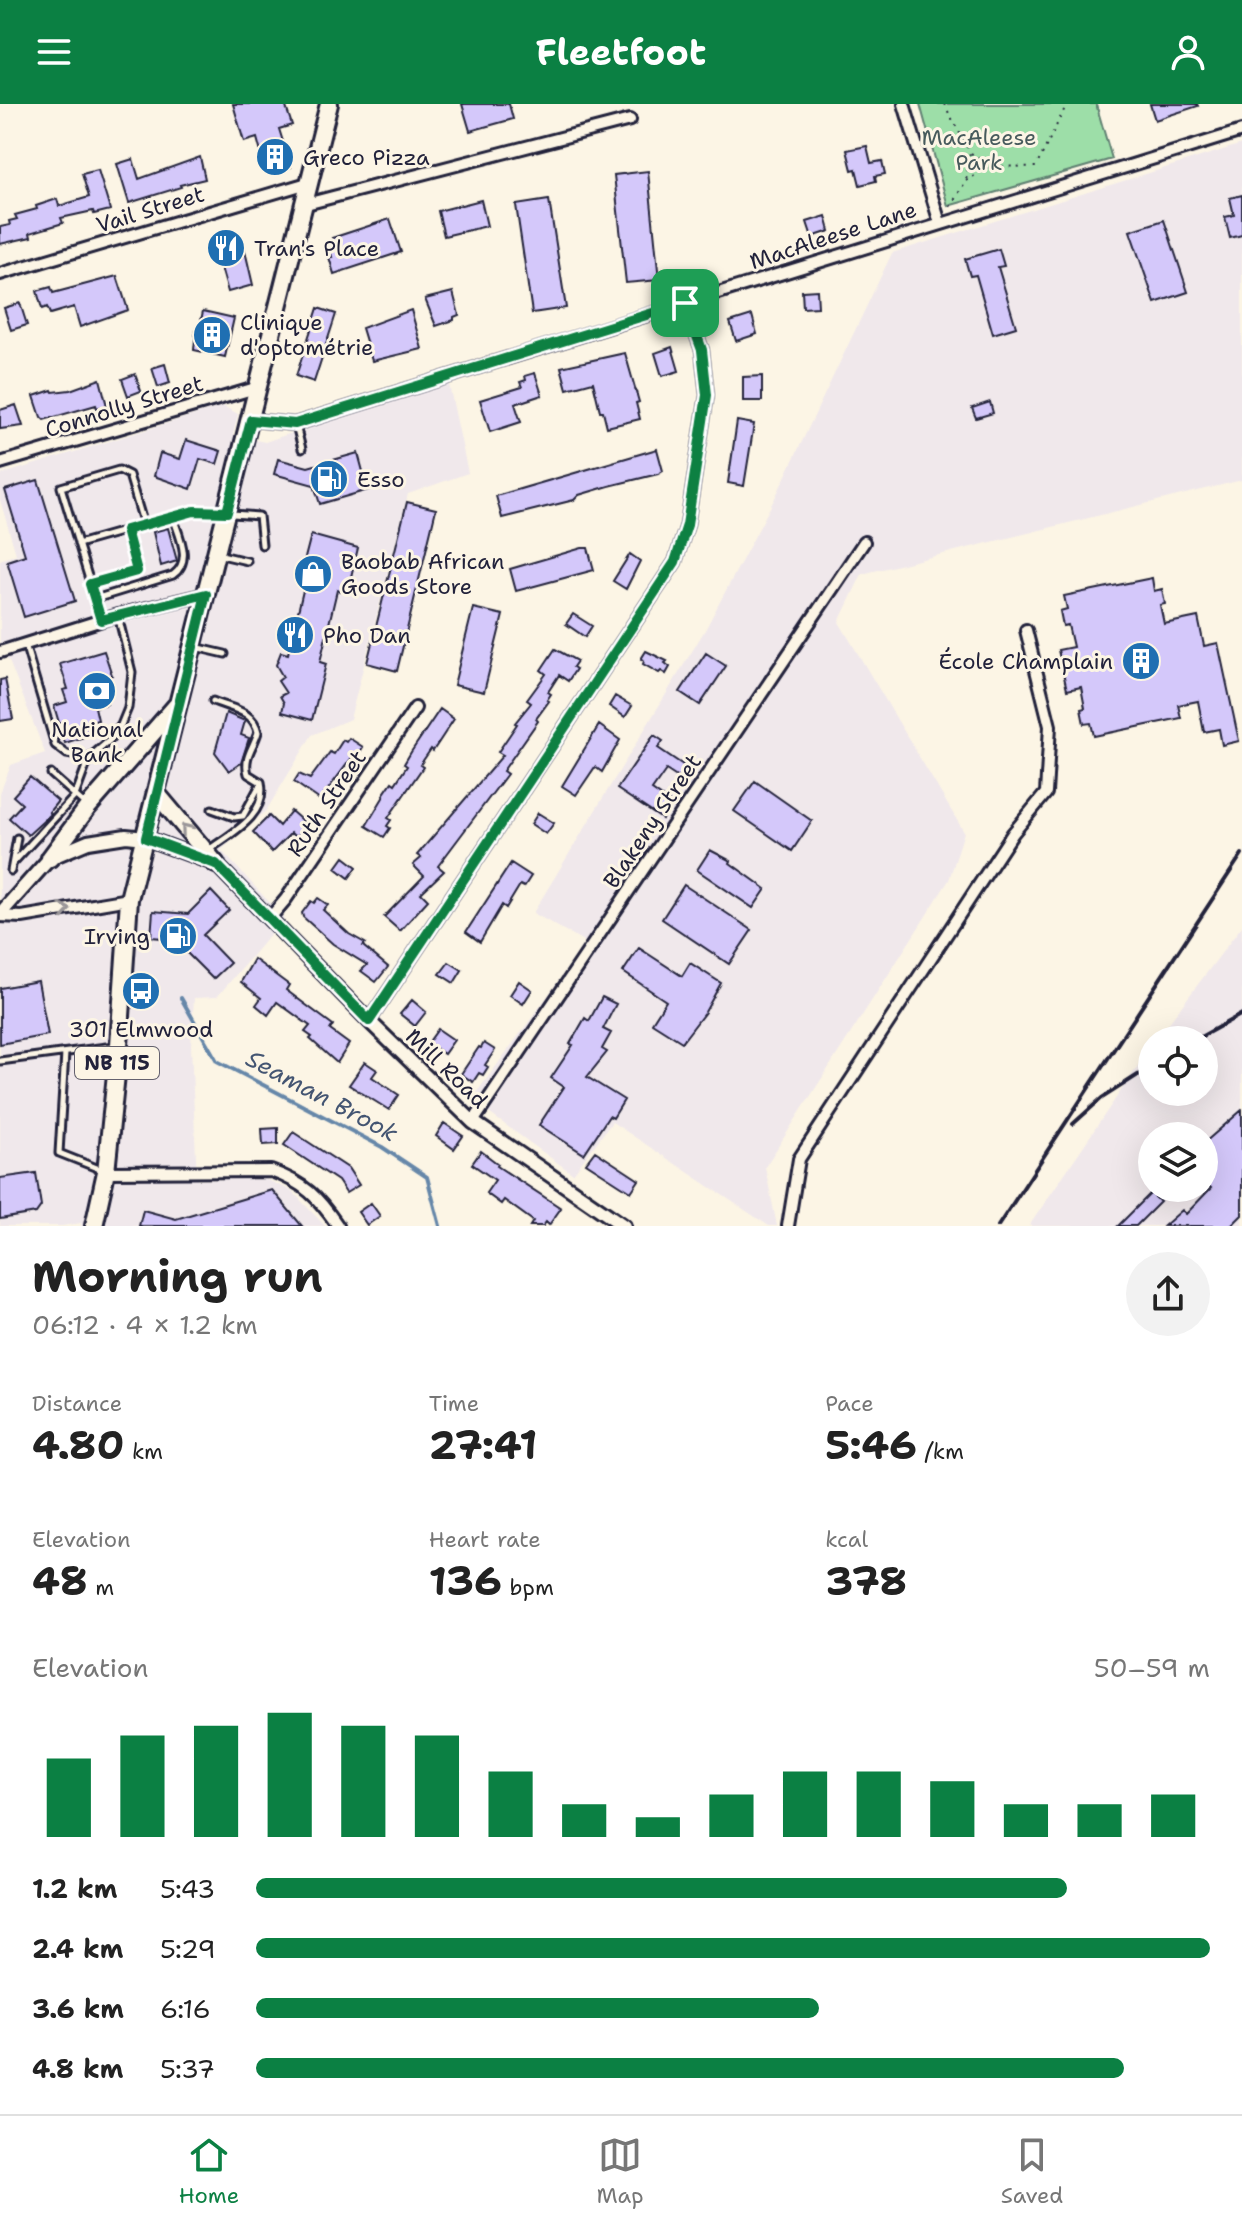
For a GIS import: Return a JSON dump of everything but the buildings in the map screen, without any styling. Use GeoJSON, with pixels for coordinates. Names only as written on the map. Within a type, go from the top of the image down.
{"type":"FeatureCollection","features":[{"type":"Feature","properties":{"kind":"main road","name":"NB 115"},"geometry":{"type":"LineString","coordinates":[[94,1226],[106,1172],[129,899],[329,104]]}},
{"type":"Feature","properties":{"kind":"main road"},"geometry":{"type":"LineString","coordinates":[[50,858],[82,801],[179,701]]}},
{"type":"Feature","properties":{"kind":"main road"},"geometry":{"type":"LineString","coordinates":[[157,794],[211,858]]}},
{"type":"Feature","properties":{"kind":"street"},"geometry":{"type":"LineString","coordinates":[[904,104],[940,223]]}},
{"type":"Feature","properties":{"kind":"street"},"geometry":{"type":"LineString","coordinates":[[306,204],[630,120]]}},
{"type":"Feature","properties":{"kind":"street","name":"MacAleese Lane"},"geometry":{"type":"LineString","coordinates":[[251,420],[295,424],[1242,131]]}},
{"type":"Feature","properties":{"kind":"street","name":"Vail Street"},"geometry":{"type":"LineString","coordinates":[[0,274],[311,182]]}},
{"type":"Feature","properties":{"kind":"street"},"geometry":{"type":"LineString","coordinates":[[369,1021],[675,562],[687,525],[707,395],[702,350],[685,303]]}},
{"type":"Feature","properties":{"kind":"street","name":"Connolly Street"},"geometry":{"type":"LineString","coordinates":[[0,463],[260,386]]}},
{"type":"Feature","properties":{"kind":"street","name":"Blakeny Street"},"geometry":{"type":"LineString","coordinates":[[473,1122],[864,542]]}},
{"type":"Feature","properties":{"kind":"street"},"geometry":{"type":"LineString","coordinates":[[0,652],[118,615],[206,594]]}},
{"type":"Feature","properties":{"kind":"street"},"geometry":{"type":"LineString","coordinates":[[788,1226],[799,1159],[1013,833],[1046,793],[1050,726],[1026,630]]}},
{"type":"Feature","properties":{"kind":"street","name":"Ruth Street"},"geometry":{"type":"LineString","coordinates":[[269,919],[286,899],[415,708]]}},
{"type":"Feature","properties":{"kind":"street"},"geometry":{"type":"LineString","coordinates":[[0,915],[50,858],[88,842],[126,836],[146,838]]}},
{"type":"Feature","properties":{"kind":"street","name":"Mill Road"},"geometry":{"type":"LineString","coordinates":[[146,838],[211,858],[369,1021],[473,1122],[624,1226]]}},
{"type":"Feature","properties":{"kind":"street"},"geometry":{"type":"LineString","coordinates":[[0,915],[22,917],[129,899]]}},
{"type":"Feature","properties":{"kind":"street"},"geometry":{"type":"LineString","coordinates":[[106,1172],[271,1171],[292,1178],[317,1197],[338,1226]]}},
{"type":"Feature","properties":{"kind":"lane"},"geometry":{"type":"LineString","coordinates":[[295,424],[302,449]]}},
{"type":"Feature","properties":{"kind":"lane"},"geometry":{"type":"LineString","coordinates":[[101,620],[61,487],[119,470],[129,475],[144,525]]}},
{"type":"Feature","properties":{"kind":"lane"},"geometry":{"type":"LineString","coordinates":[[78,544],[194,511],[259,516],[262,545]]}},
{"type":"Feature","properties":{"kind":"lane"},"geometry":{"type":"LineString","coordinates":[[95,599],[179,571],[184,561],[184,549],[173,517]]}},
{"type":"Feature","properties":{"kind":"lane"},"geometry":{"type":"LineString","coordinates":[[90,584],[137,571],[126,530]]}},
{"type":"Feature","properties":{"kind":"lane"},"geometry":{"type":"LineString","coordinates":[[217,554],[247,561]]}},
{"type":"Feature","properties":{"kind":"lane"},"geometry":{"type":"LineString","coordinates":[[13,863],[82,801],[89,758],[110,740],[121,725],[132,689],[132,672],[118,615]]}},
{"type":"Feature","properties":{"kind":"lane"},"geometry":{"type":"LineString","coordinates":[[25,644],[55,745],[67,754],[89,758]]}},
{"type":"Feature","properties":{"kind":"lane"},"geometry":{"type":"LineString","coordinates":[[193,646],[225,654]]}},
{"type":"Feature","properties":{"kind":"lane"},"geometry":{"type":"LineString","coordinates":[[211,858],[253,815],[263,793],[261,782],[248,774],[245,767],[258,732],[257,724],[246,713],[213,701]]}},
{"type":"Feature","properties":{"kind":"lane"},"geometry":{"type":"LineString","coordinates":[[51,774],[82,801]]}},
{"type":"Feature","properties":{"kind":"lane"},"geometry":{"type":"LineString","coordinates":[[212,809],[234,817],[243,816],[261,782]]}},
{"type":"Feature","properties":{"kind":"lane"},"geometry":{"type":"LineString","coordinates":[[11,871],[17,838]]}},
{"type":"Feature","properties":{"kind":"lane"},"geometry":{"type":"LineString","coordinates":[[0,1061],[119,1045]]}},
{"type":"Feature","properties":{"kind":"lane"},"geometry":{"type":"LineString","coordinates":[[65,1053],[59,1153],[106,1172]]}},
{"type":"Feature","properties":{"kind":"path"},"geometry":{"type":"LineString","coordinates":[[944,104],[970,152],[990,166]]}},
{"type":"Feature","properties":{"kind":"path"},"geometry":{"type":"LineString","coordinates":[[966,181],[990,166],[1036,167],[1067,104]]}},
{"type":"Feature","properties":{"kind":"path"},"geometry":{"type":"LineString","coordinates":[[952,219],[949,209],[966,181],[970,152]]}},
{"type":"Feature","properties":{"kind":"shaded area"},"geometry":{"type":"Polygon","coordinates":[[[1242,144],[1242,480],[862,574],[839,622],[964,832],[949,880],[765,1167],[777,1226],[769,1226],[612,1122],[573,1174],[471,1100],[587,943],[533,913],[705,630],[776,496],[892,253],[1242,144]]]}},
{"type":"Feature","properties":{"kind":"shaded area"},"geometry":{"type":"Polygon","coordinates":[[[448,380],[468,473],[408,494],[350,719],[312,735],[266,811],[221,850],[284,918],[217,997],[194,998],[191,1046],[197,1180],[263,1178],[292,1191],[325,1226],[81,1226],[81,1223],[0,1226],[0,793],[11,765],[45,753],[9,661],[0,653],[0,560],[16,554],[0,500],[0,475],[223,406],[238,414],[233,435],[265,442],[448,380]]]}},
{"type":"Feature","properties":{"kind":"shaded area"},"geometry":{"type":"Polygon","coordinates":[[[1242,926],[1242,1226],[1029,1226],[1138,1066],[1138,1106],[1218,1106],[1218,1026],[1167,1026],[1242,926]]]}},
{"type":"Feature","properties":{"kind":"green space","name":"MacAleese Park"},"geometry":{"type":"Polygon","coordinates":[[[920,104],[1096,104],[1112,159],[948,206],[920,104]]]}},
{"type":"Feature","properties":{"kind":"waterway","name":"Seaman Brook"},"geometry":{"type":"LineString","coordinates":[[181,998],[217,1061],[382,1147],[427,1177],[440,1226]]}},
{"type":"Feature","properties":{"kind":"railway"},"geometry":{"type":"LineString","coordinates":[[998,1226],[1242,854]]}},
{"type":"Feature","properties":{"kind":"railway"},"geometry":{"type":"LineString","coordinates":[[1218,1027],[1242,1014]]}},
{"type":"Feature","properties":{"kind":"railway"},"geometry":{"type":"LineString","coordinates":[[1073,1124],[1102,1098],[1138,1075]]}},
{"type":"Feature","properties":{"kind":"place","name":"Greco Pizza"},"geometry":{"type":"Point","coordinates":[275,157]}},
{"type":"Feature","properties":{"kind":"place","name":"Tran's Place"},"geometry":{"type":"Point","coordinates":[226,248]}},
{"type":"Feature","properties":{"kind":"place","name":"Clinique d'optométrie"},"geometry":{"type":"Point","coordinates":[212,335]}},
{"type":"Feature","properties":{"kind":"place","name":"Esso"},"geometry":{"type":"Point","coordinates":[329,479]}},
{"type":"Feature","properties":{"kind":"place","name":"Baobab African Goods Store"},"geometry":{"type":"Point","coordinates":[313,574]}},
{"type":"Feature","properties":{"kind":"place","name":"Pho Dan"},"geometry":{"type":"Point","coordinates":[295,635]}},
{"type":"Feature","properties":{"kind":"place","name":"École Champlain"},"geometry":{"type":"Point","coordinates":[1141,661]}},
{"type":"Feature","properties":{"kind":"place","name":"National Bank"},"geometry":{"type":"Point","coordinates":[97,691]}},
{"type":"Feature","properties":{"kind":"place","name":"Irving"},"geometry":{"type":"Point","coordinates":[178,936]}},
{"type":"Feature","properties":{"kind":"place","name":"301 Elmwood"},"geometry":{"type":"Point","coordinates":[141,991]}},
{"type":"Feature","properties":{"kind":"route"},"geometry":{"type":"LineString","coordinates":[[685,303],[702,350],[707,395],[687,525],[675,562],[369,1021],[216,864],[146,838],[206,594],[101,620],[90,584],[137,571],[126,530],[194,511],[227,512],[251,420],[295,424],[685,303]]}}]}
